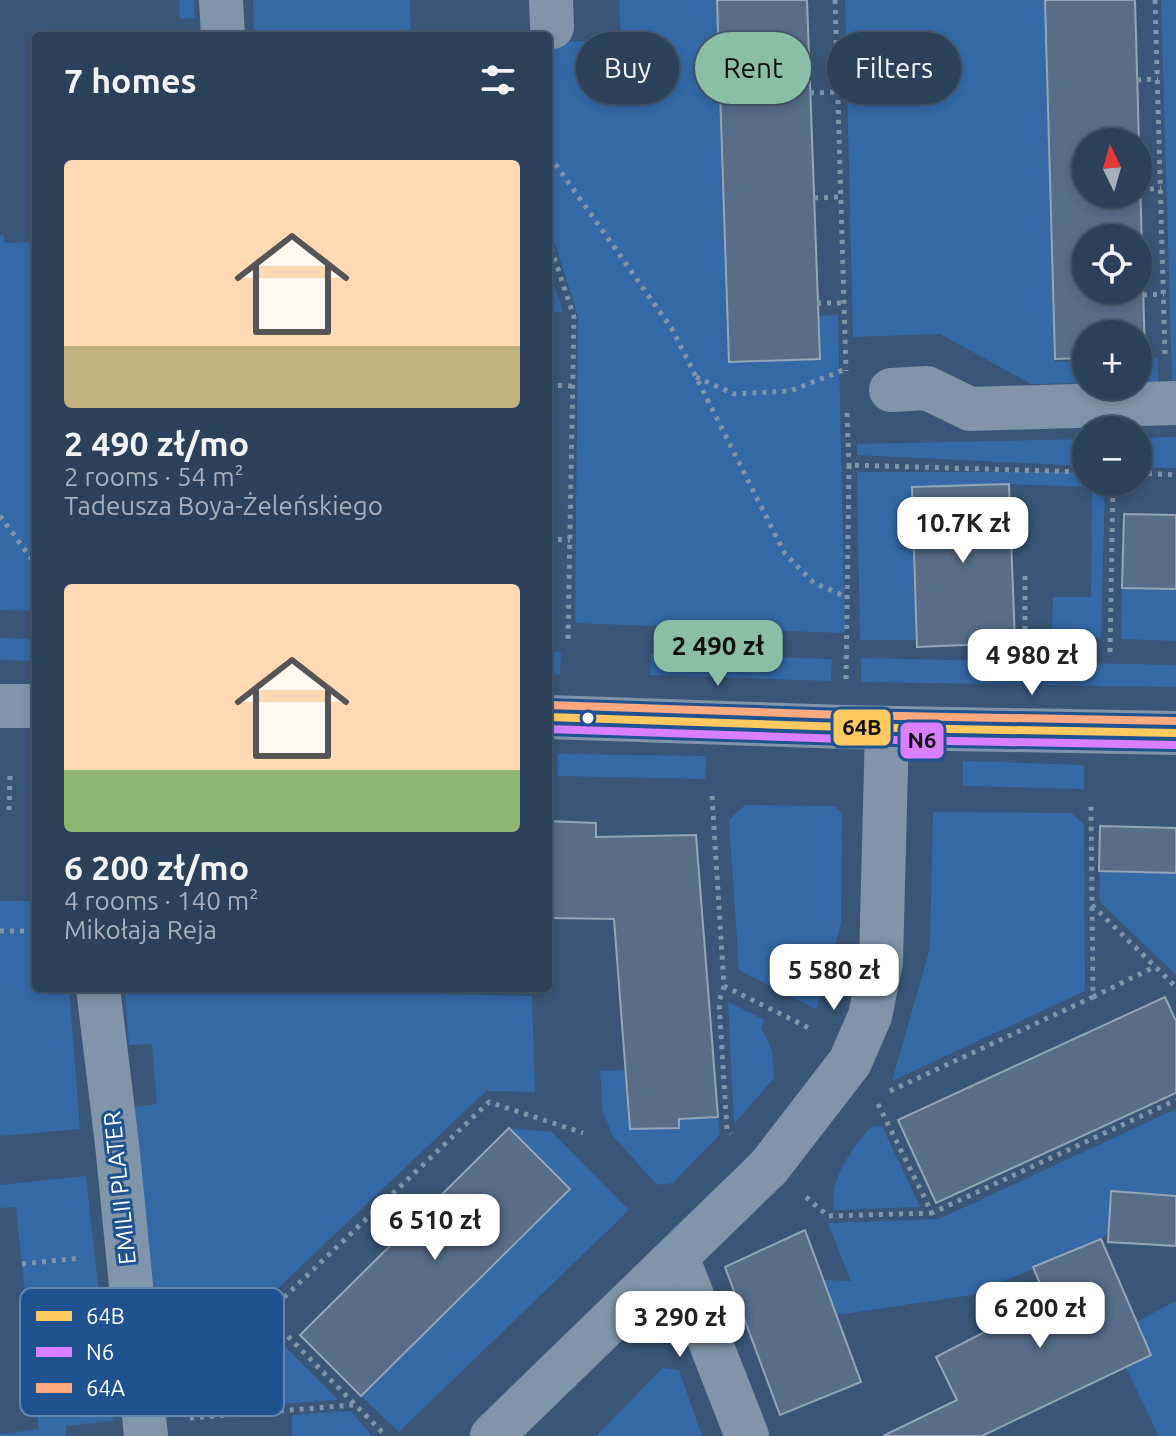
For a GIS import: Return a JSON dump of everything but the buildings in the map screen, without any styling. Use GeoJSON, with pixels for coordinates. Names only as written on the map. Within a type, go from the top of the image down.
{"type":"FeatureCollection","features":[{"type":"Feature","properties":{"kind":"street"},"geometry":{"type":"LineString","coordinates":[[221,0],[223,32]]}},
{"type":"Feature","properties":{"kind":"street"},"geometry":{"type":"LineString","coordinates":[[891,390],[927,388],[970,409],[1171,386]]}},
{"type":"Feature","properties":{"kind":"street"},"geometry":{"type":"LineString","coordinates":[[0,706],[32,706]]}},
{"type":"Feature","properties":{"kind":"street"},"geometry":{"type":"LineString","coordinates":[[552,717],[1176,733]]}},
{"type":"Feature","properties":{"kind":"street"},"geometry":{"type":"LineString","coordinates":[[492,1436],[769,1167],[850,1062],[870,1016],[881,962],[866,727]]}},
{"type":"Feature","properties":{"kind":"street","name":"EMILII PLATER"},"geometry":{"type":"LineString","coordinates":[[98,992],[130,1288]]}},
{"type":"Feature","properties":{"kind":"street"},"geometry":{"type":"LineString","coordinates":[[677,1257],[747,1436]]}},
{"type":"Feature","properties":{"kind":"path"},"geometry":{"type":"LineString","coordinates":[[835,0],[836,32]]}},
{"type":"Feature","properties":{"kind":"path"},"geometry":{"type":"LineString","coordinates":[[1155,0],[1164,294],[1171,386]]}},
{"type":"Feature","properties":{"kind":"path"},"geometry":{"type":"LineString","coordinates":[[1137,80],[1158,79]]}},
{"type":"Feature","properties":{"kind":"path"},"geometry":{"type":"LineString","coordinates":[[838,104],[846,382]]}},
{"type":"Feature","properties":{"kind":"path"},"geometry":{"type":"LineString","coordinates":[[552,161],[672,329],[785,554],[814,583],[847,597]]}},
{"type":"Feature","properties":{"kind":"path"},"geometry":{"type":"LineString","coordinates":[[1152,189],[1161,188]]}},
{"type":"Feature","properties":{"kind":"path"},"geometry":{"type":"LineString","coordinates":[[814,198],[841,197]]}},
{"type":"Feature","properties":{"kind":"path"},"geometry":{"type":"LineString","coordinates":[[552,251],[574,317],[568,639]]}},
{"type":"Feature","properties":{"kind":"path"},"geometry":{"type":"LineString","coordinates":[[1152,295],[1164,294]]}},
{"type":"Feature","properties":{"kind":"path"},"geometry":{"type":"LineString","coordinates":[[817,303],[845,303]]}},
{"type":"Feature","properties":{"kind":"path"},"geometry":{"type":"LineString","coordinates":[[695,377],[734,394],[790,391],[846,368]]}},
{"type":"Feature","properties":{"kind":"path"},"geometry":{"type":"LineString","coordinates":[[552,385],[573,386]]}},
{"type":"Feature","properties":{"kind":"path"},"geometry":{"type":"LineString","coordinates":[[847,410],[847,597],[866,727]]}},
{"type":"Feature","properties":{"kind":"path"},"geometry":{"type":"LineString","coordinates":[[849,465],[1072,472]]}},
{"type":"Feature","properties":{"kind":"path"},"geometry":{"type":"LineString","coordinates":[[1152,474],[1176,475]]}},
{"type":"Feature","properties":{"kind":"path"},"geometry":{"type":"LineString","coordinates":[[1110,652],[1113,496]]}},
{"type":"Feature","properties":{"kind":"path"},"geometry":{"type":"LineString","coordinates":[[0,516],[32,560]]}},
{"type":"Feature","properties":{"kind":"path"},"geometry":{"type":"LineString","coordinates":[[552,539],[570,540]]}},
{"type":"Feature","properties":{"kind":"path"},"geometry":{"type":"LineString","coordinates":[[1025,576],[1025,650]]}},
{"type":"Feature","properties":{"kind":"path"},"geometry":{"type":"LineString","coordinates":[[9,810],[10,776]]}},
{"type":"Feature","properties":{"kind":"path"},"geometry":{"type":"LineString","coordinates":[[712,796],[724,986],[719,1002],[727,1130],[828,1216],[932,1213],[1176,1100]]}},
{"type":"Feature","properties":{"kind":"path"},"geometry":{"type":"LineString","coordinates":[[1091,804],[1093,997]]}},
{"type":"Feature","properties":{"kind":"path"},"geometry":{"type":"LineString","coordinates":[[1092,905],[1176,987]]}},
{"type":"Feature","properties":{"kind":"path"},"geometry":{"type":"LineString","coordinates":[[0,931],[32,931]]}},
{"type":"Feature","properties":{"kind":"path"},"geometry":{"type":"LineString","coordinates":[[875,1098],[1156,966]]}},
{"type":"Feature","properties":{"kind":"path"},"geometry":{"type":"LineString","coordinates":[[724,986],[818,1032],[850,1062],[875,1098],[932,1213]]}},
{"type":"Feature","properties":{"kind":"path"},"geometry":{"type":"LineString","coordinates":[[284,1299],[489,1102],[583,1133]]}},
{"type":"Feature","properties":{"kind":"path"},"geometry":{"type":"LineString","coordinates":[[22,1264],[127,1254]]}},
{"type":"Feature","properties":{"kind":"path"},"geometry":{"type":"LineString","coordinates":[[284,1333],[386,1436]]}},
{"type":"Feature","properties":{"kind":"path"},"geometry":{"type":"LineString","coordinates":[[284,1411],[353,1405]]}},
{"type":"Feature","properties":{"kind":"path"},"geometry":{"type":"LineString","coordinates":[[155,1419],[216,1416]]}},
{"type":"Feature","properties":{"kind":"shaded area"},"geometry":{"type":"Polygon","coordinates":[[[179,0],[194,0],[195,18],[180,19],[179,0]]]}},
{"type":"Feature","properties":{"kind":"shaded area"},"geometry":{"type":"Polygon","coordinates":[[[253,0],[410,0],[411,32],[254,32],[253,0]]]}},
{"type":"Feature","properties":{"kind":"shaded area"},"geometry":{"type":"Polygon","coordinates":[[[619,0],[717,0],[718,32],[695,32],[695,104],[720,104],[729,362],[819,359],[818,316],[838,315],[845,633],[575,623],[578,316],[552,235],[552,42],[576,41],[576,104],[679,104],[679,32],[621,32],[619,0]]]}},
{"type":"Feature","properties":{"kind":"shaded area"},"geometry":{"type":"Polygon","coordinates":[[[845,0],[1045,0],[1055,362],[1072,361],[1072,383],[1031,384],[940,334],[853,337],[847,104],[961,104],[961,32],[846,32],[845,0]]]}},
{"type":"Feature","properties":{"kind":"shaded area"},"geometry":{"type":"Polygon","coordinates":[[[1161,0],[1176,0],[1176,380],[1172,380],[1161,0]]]}},
{"type":"Feature","properties":{"kind":"shaded area"},"geometry":{"type":"Polygon","coordinates":[[[0,235],[4,235],[5,243],[32,242],[32,611],[0,610],[0,235]]]}},
{"type":"Feature","properties":{"kind":"shaded area"},"geometry":{"type":"Polygon","coordinates":[[[552,280],[563,312],[552,312],[552,280]]]}},
{"type":"Feature","properties":{"kind":"shaded area"},"geometry":{"type":"Polygon","coordinates":[[[1152,358],[1158,358],[1158,382],[1152,382],[1152,358]]]}},
{"type":"Feature","properties":{"kind":"shaded area"},"geometry":{"type":"Polygon","coordinates":[[[1176,437],[1176,468],[1152,468],[1152,438],[1176,437]]]}},
{"type":"Feature","properties":{"kind":"shaded area"},"geometry":{"type":"Polygon","coordinates":[[[1072,439],[1072,465],[857,455],[857,444],[1072,439]]]}},
{"type":"Feature","properties":{"kind":"shaded area"},"geometry":{"type":"Polygon","coordinates":[[[857,472],[1072,472],[1072,486],[1009,484],[912,488],[917,640],[860,640],[857,472]]]}},
{"type":"Feature","properties":{"kind":"shaded area"},"geometry":{"type":"Polygon","coordinates":[[[1092,496],[1105,496],[1101,638],[1052,637],[1053,597],[1091,597],[1092,496]]]}},
{"type":"Feature","properties":{"kind":"shaded area"},"geometry":{"type":"Polygon","coordinates":[[[1122,588],[1176,589],[1176,641],[1121,639],[1122,588]]]}},
{"type":"Feature","properties":{"kind":"shaded area"},"geometry":{"type":"Polygon","coordinates":[[[0,638],[32,639],[32,661],[0,660],[0,638]]]}},
{"type":"Feature","properties":{"kind":"shaded area"},"geometry":{"type":"Polygon","coordinates":[[[552,652],[561,652],[560,674],[552,674],[552,652]]]}},
{"type":"Feature","properties":{"kind":"shaded area"},"geometry":{"type":"Polygon","coordinates":[[[651,654],[832,659],[831,681],[650,675],[651,654]]]}},
{"type":"Feature","properties":{"kind":"shaded area"},"geometry":{"type":"Polygon","coordinates":[[[861,658],[1176,665],[1176,687],[861,682],[861,658]]]}},
{"type":"Feature","properties":{"kind":"shaded area"},"geometry":{"type":"Polygon","coordinates":[[[558,754],[706,756],[705,779],[557,776],[558,754]]]}},
{"type":"Feature","properties":{"kind":"shaded area"},"geometry":{"type":"Polygon","coordinates":[[[963,761],[1084,765],[1084,789],[963,786],[963,761]]]}},
{"type":"Feature","properties":{"kind":"shaded area"},"geometry":{"type":"Polygon","coordinates":[[[745,805],[834,806],[842,814],[841,924],[816,1009],[739,970],[729,820],[745,805]]]}},
{"type":"Feature","properties":{"kind":"shaded area"},"geometry":{"type":"Polygon","coordinates":[[[933,812],[1071,813],[1084,824],[1085,991],[892,1081],[930,948],[933,812]]]}},
{"type":"Feature","properties":{"kind":"shaded area"},"geometry":{"type":"Polygon","coordinates":[[[1099,871],[1176,873],[1176,975],[1100,902],[1099,871]]]}},
{"type":"Feature","properties":{"kind":"shaded area"},"geometry":{"type":"Polygon","coordinates":[[[0,901],[32,901],[32,992],[69,992],[80,1129],[0,1136],[0,901]]]}},
{"type":"Feature","properties":{"kind":"shaded area"},"geometry":{"type":"Polygon","coordinates":[[[336,992],[532,996],[535,1092],[486,1091],[278,1288],[153,1288],[134,1107],[157,1104],[152,1044],[129,1045],[125,994],[336,992]]]}},
{"type":"Feature","properties":{"kind":"shaded area"},"geometry":{"type":"Polygon","coordinates":[[[728,1002],[765,1020],[761,1027],[772,1050],[774,1078],[734,1124],[728,1002]]]}},
{"type":"Feature","properties":{"kind":"shaded area"},"geometry":{"type":"Polygon","coordinates":[[[626,1070],[630,1129],[678,1128],[679,1119],[718,1117],[720,1134],[673,1183],[657,1185],[613,1136],[603,1113],[600,1071],[626,1070]]]}},
{"type":"Feature","properties":{"kind":"shaded area"},"geometry":{"type":"Polygon","coordinates":[[[1176,1109],[1176,1196],[1111,1191],[1109,1232],[1101,1239],[972,1295],[837,1315],[822,1280],[851,1281],[828,1223],[939,1219],[1176,1109]]]}},
{"type":"Feature","properties":{"kind":"shaded area"},"geometry":{"type":"Polygon","coordinates":[[[882,1126],[920,1207],[834,1210],[835,1187],[843,1165],[871,1127],[882,1126]]]}},
{"type":"Feature","properties":{"kind":"shaded area"},"geometry":{"type":"Polygon","coordinates":[[[509,1128],[552,1132],[629,1210],[399,1432],[361,1396],[570,1189],[509,1128]]]}},
{"type":"Feature","properties":{"kind":"shaded area"},"geometry":{"type":"Polygon","coordinates":[[[86,1176],[98,1288],[24,1288],[16,1207],[0,1208],[0,1185],[86,1176]]]}},
{"type":"Feature","properties":{"kind":"shaded area"},"geometry":{"type":"Polygon","coordinates":[[[1176,1301],[1176,1436],[1154,1436],[1158,1434],[1126,1368],[1151,1355],[1136,1322],[1176,1301]]]}},
{"type":"Feature","properties":{"kind":"shaded area"},"geometry":{"type":"Polygon","coordinates":[[[284,1345],[338,1400],[284,1404],[284,1345]]]}},
{"type":"Feature","properties":{"kind":"shaded area"},"geometry":{"type":"Polygon","coordinates":[[[663,1368],[679,1370],[702,1436],[596,1436],[663,1368]]]}},
{"type":"Feature","properties":{"kind":"shaded area"},"geometry":{"type":"Polygon","coordinates":[[[351,1411],[372,1436],[292,1436],[292,1415],[351,1411]]]}},
{"type":"Feature","properties":{"kind":"shaded area"},"geometry":{"type":"Polygon","coordinates":[[[38,1416],[112,1416],[113,1421],[66,1426],[66,1436],[0,1436],[39,1429],[38,1416]]]}},
{"type":"Feature","properties":{"kind":"transit line","name":"64A"},"geometry":{"type":"LineString","coordinates":[[552,705],[845,715],[1176,721]]}},
{"type":"Feature","properties":{"kind":"transit line","name":"64B"},"geometry":{"type":"LineString","coordinates":[[552,717],[845,727],[1176,733]]}},
{"type":"Feature","properties":{"kind":"transit line","name":"N6"},"geometry":{"type":"LineString","coordinates":[[552,729],[845,739],[1176,745]]}}]}
